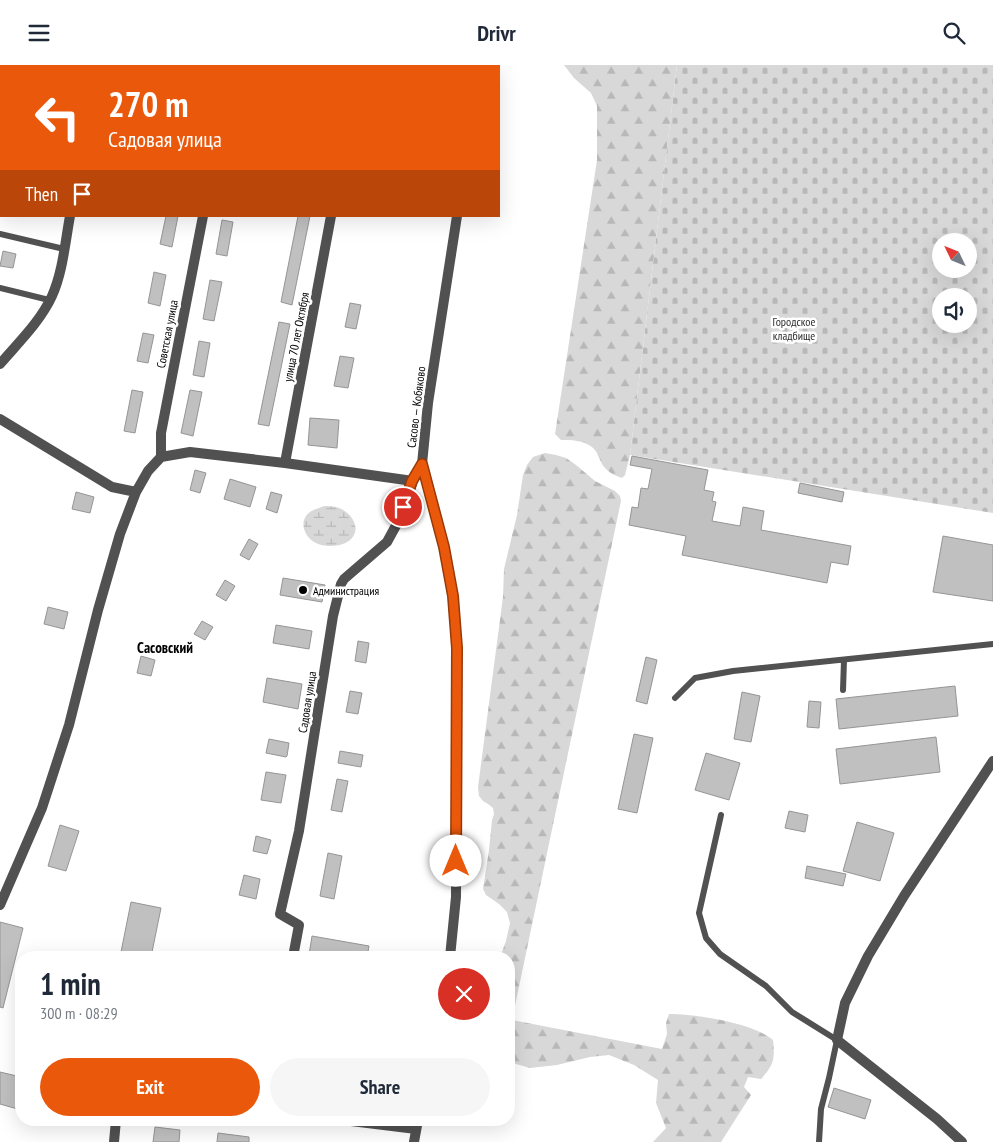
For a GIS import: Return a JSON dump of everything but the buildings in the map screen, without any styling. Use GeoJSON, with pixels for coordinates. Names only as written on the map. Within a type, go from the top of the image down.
{"type":"FeatureCollection","features":[{"type":"Feature","properties":{"kind":"street"},"geometry":{"type":"LineString","coordinates":[[0,364],[40,317],[49,300],[60,270],[70,217]]}},
{"type":"Feature","properties":{"kind":"street","name":"Советская улица"},"geometry":{"type":"LineString","coordinates":[[161,457],[160,433],[203,217]]}},
{"type":"Feature","properties":{"kind":"street","name":"улица 70 лет Октября"},"geometry":{"type":"LineString","coordinates":[[285,463],[331,217]]}},
{"type":"Feature","properties":{"kind":"street","name":"Сасово — Кобяково"},"geometry":{"type":"LineString","coordinates":[[451,951],[456,897],[457,648],[453,596],[444,547],[422,464],[428,403],[457,217]]}},
{"type":"Feature","properties":{"kind":"street"},"geometry":{"type":"LineString","coordinates":[[0,419],[112,487],[136,492]]}},
{"type":"Feature","properties":{"kind":"street"},"geometry":{"type":"LineString","coordinates":[[0,905],[42,808],[69,725],[98,610],[120,534],[136,492],[148,471],[161,457],[190,452],[412,481]]}},
{"type":"Feature","properties":{"kind":"street","name":"Садовая улица"},"geometry":{"type":"LineString","coordinates":[[294,951],[299,925],[280,914],[299,831],[333,616],[341,584],[344,579],[387,542],[398,520],[412,481],[422,464]]}},
{"type":"Feature","properties":{"kind":"street"},"geometry":{"type":"LineString","coordinates":[[962,1142],[937,1119],[837,1040],[845,1003],[868,956],[904,896],[993,761]]}},
{"type":"Feature","properties":{"kind":"street"},"geometry":{"type":"LineString","coordinates":[[114,1142],[115,1126]]}},
{"type":"Feature","properties":{"kind":"street"},"geometry":{"type":"LineString","coordinates":[[414,1142],[417,1126]]}},
{"type":"Feature","properties":{"kind":"lane"},"geometry":{"type":"LineString","coordinates":[[0,234],[64,249]]}},
{"type":"Feature","properties":{"kind":"lane"},"geometry":{"type":"LineString","coordinates":[[0,288],[49,300]]}},
{"type":"Feature","properties":{"kind":"lane"},"geometry":{"type":"LineString","coordinates":[[675,699],[695,678],[733,671],[993,644]]}},
{"type":"Feature","properties":{"kind":"lane"},"geometry":{"type":"LineString","coordinates":[[843,690],[844,660]]}},
{"type":"Feature","properties":{"kind":"lane"},"geometry":{"type":"LineString","coordinates":[[721,815],[699,913],[706,938],[720,954],[766,986],[792,1012],[837,1040],[821,1109],[819,1142]]}},
{"type":"Feature","properties":{"kind":"green space"},"geometry":{"type":"Polygon","coordinates":[[[564,65],[677,65],[630,455],[625,475],[622,478],[606,469],[592,447],[577,441],[561,440],[555,434],[597,160],[597,106],[591,93],[574,78],[564,65]]]}},
{"type":"Feature","properties":{"kind":"green space","name":"Городское кладбище"},"geometry":{"type":"Polygon","coordinates":[[[677,65],[993,65],[993,513],[630,455],[677,65]]]}},
{"type":"Feature","properties":{"kind":"green space"},"geometry":{"type":"Polygon","coordinates":[[[545,453],[566,458],[595,481],[615,491],[620,496],[621,501],[515,1006],[515,951],[502,951],[510,923],[507,912],[486,895],[483,889],[494,814],[493,808],[479,796],[478,787],[503,597],[504,569],[517,515],[523,475],[533,457],[545,453]]]}},
{"type":"Feature","properties":{"kind":"green space"},"geometry":{"type":"Polygon","coordinates":[[[324,506],[333,506],[341,509],[353,519],[356,529],[349,541],[335,546],[324,546],[308,537],[303,524],[306,516],[313,510],[324,506]]]}},
{"type":"Feature","properties":{"kind":"green space"},"geometry":{"type":"Polygon","coordinates":[[[669,1014],[694,1016],[739,1024],[764,1034],[773,1040],[774,1057],[769,1070],[761,1079],[748,1077],[744,1087],[751,1095],[721,1142],[653,1142],[666,1128],[656,1103],[658,1080],[634,1065],[609,1055],[530,1068],[515,1064],[515,1021],[662,1049],[667,1034],[666,1023],[669,1014]]]}},
{"type":"Feature","properties":{"kind":"place","name":"Администрация"},"geometry":{"type":"Point","coordinates":[303,590]}},
{"type":"Feature","properties":{"kind":"district","name":"Сасовский"},"geometry":{"type":"Point","coordinates":[165,647]}},
{"type":"Feature","properties":{"kind":"route"},"geometry":{"type":"LineString","coordinates":[[403,507],[412,481],[422,464],[444,547],[453,596],[457,648],[456,861]]}}]}
